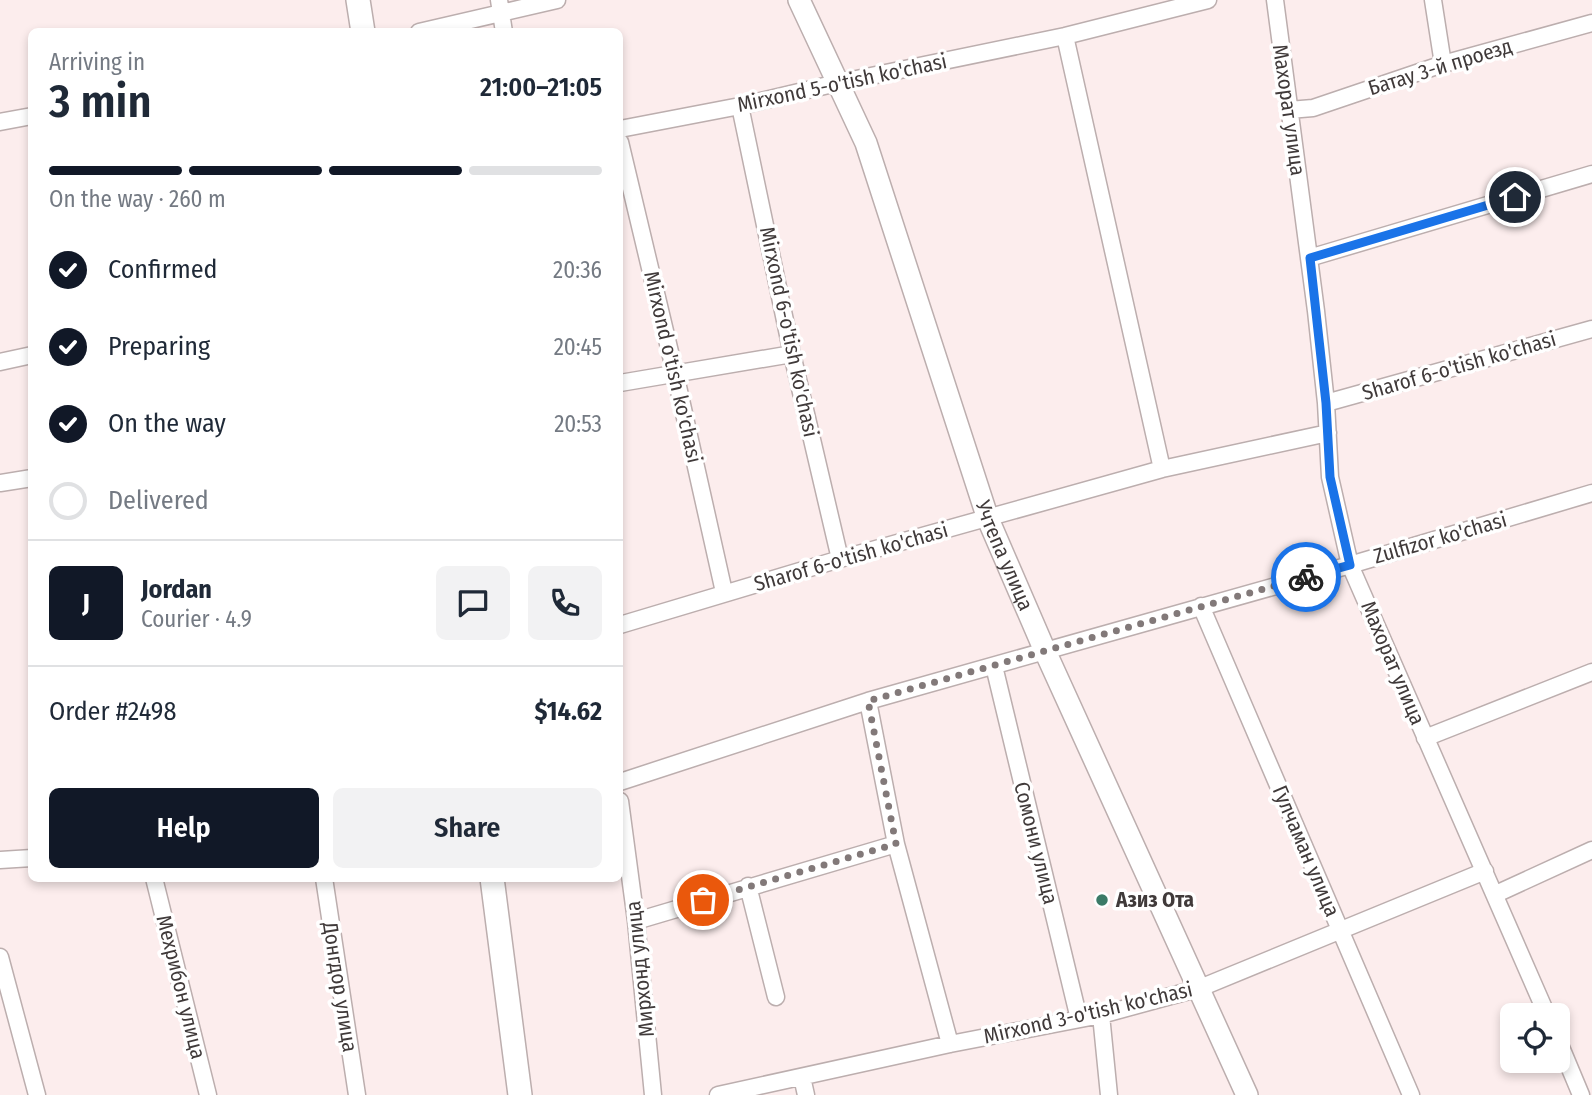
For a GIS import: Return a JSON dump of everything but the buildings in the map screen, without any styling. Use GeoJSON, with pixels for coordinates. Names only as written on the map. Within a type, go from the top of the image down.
{"type":"FeatureCollection","features":[{"type":"Feature","properties":{"kind":"main road"},"geometry":{"type":"LineString","coordinates":[[358,0],[362,28]]}},
{"type":"Feature","properties":{"kind":"main road"},"geometry":{"type":"LineString","coordinates":[[493,882],[520,1095]]}},
{"type":"Feature","properties":{"kind":"street"},"geometry":{"type":"LineString","coordinates":[[432,28],[500,7],[557,0]]}},
{"type":"Feature","properties":{"kind":"street","name":"Учтепа улица"},"geometry":{"type":"LineString","coordinates":[[800,0],[866,143],[988,519],[1045,651],[1247,1095]]}},
{"type":"Feature","properties":{"kind":"street","name":"Mirxond 5-o'tish ko'chasi"},"geometry":{"type":"LineString","coordinates":[[623,128],[1065,36],[1208,0]]}},
{"type":"Feature","properties":{"kind":"street","name":"Махорат улица"},"geometry":{"type":"LineString","coordinates":[[1275,0],[1310,258],[1326,403],[1330,477],[1350,565],[1542,1003]]}},
{"type":"Feature","properties":{"kind":"street"},"geometry":{"type":"LineString","coordinates":[[1433,0],[1443,64]]}},
{"type":"Feature","properties":{"kind":"street"},"geometry":{"type":"LineString","coordinates":[[500,7],[503,28]]}},
{"type":"Feature","properties":{"kind":"street","name":"Батау 3-й проезд"},"geometry":{"type":"LineString","coordinates":[[1289,110],[1313,108],[1443,64],[1592,23]]}},
{"type":"Feature","properties":{"kind":"street"},"geometry":{"type":"LineString","coordinates":[[1065,36],[1162,469]]}},
{"type":"Feature","properties":{"kind":"street","name":"Mirxond 6-o'tish ko'chasi"},"geometry":{"type":"LineString","coordinates":[[740,106],[792,354],[840,559]]}},
{"type":"Feature","properties":{"kind":"street"},"geometry":{"type":"LineString","coordinates":[[0,122],[28,117]]}},
{"type":"Feature","properties":{"kind":"street","name":"Mirxond o'tish ko'chasi"},"geometry":{"type":"LineString","coordinates":[[623,154],[676,373],[724,592]]}},
{"type":"Feature","properties":{"kind":"street"},"geometry":{"type":"LineString","coordinates":[[1310,258],[1592,174]]}},
{"type":"Feature","properties":{"kind":"street","name":"Sharof 6-o'tish ko'chasi"},"geometry":{"type":"LineString","coordinates":[[1326,403],[1592,328]]}},
{"type":"Feature","properties":{"kind":"street"},"geometry":{"type":"LineString","coordinates":[[623,382],[792,354]]}},
{"type":"Feature","properties":{"kind":"street"},"geometry":{"type":"LineString","coordinates":[[0,362],[28,356]]}},
{"type":"Feature","properties":{"kind":"street","name":"Sharof 6-o'tish ko'chasi"},"geometry":{"type":"LineString","coordinates":[[623,624],[724,592],[1162,469],[1328,433]]}},
{"type":"Feature","properties":{"kind":"street"},"geometry":{"type":"LineString","coordinates":[[0,483],[28,479]]}},
{"type":"Feature","properties":{"kind":"street","name":"Zulfizor ko'chasi"},"geometry":{"type":"LineString","coordinates":[[623,781],[868,701],[1350,565],[1592,493]]}},
{"type":"Feature","properties":{"kind":"street","name":"Гулчаман улица"},"geometry":{"type":"LineString","coordinates":[[1201,607],[1411,1095]]}},
{"type":"Feature","properties":{"kind":"street","name":"Сомони улица"},"geometry":{"type":"LineString","coordinates":[[994,666],[1079,1019]]}},
{"type":"Feature","properties":{"kind":"street"},"geometry":{"type":"LineString","coordinates":[[1425,738],[1592,672]]}},
{"type":"Feature","properties":{"kind":"street"},"geometry":{"type":"LineString","coordinates":[[868,701],[896,844],[950,1044]]}},
{"type":"Feature","properties":{"kind":"street","name":"Мирхонд улица"},"geometry":{"type":"LineString","coordinates":[[623,824],[636,921],[653,1095]]}},
{"type":"Feature","properties":{"kind":"street"},"geometry":{"type":"LineString","coordinates":[[636,921],[896,844]]}},
{"type":"Feature","properties":{"kind":"street"},"geometry":{"type":"LineString","coordinates":[[1496,894],[1592,850]]}},
{"type":"Feature","properties":{"kind":"street"},"geometry":{"type":"LineString","coordinates":[[0,860],[28,858]]}},
{"type":"Feature","properties":{"kind":"street","name":"Mirxond 3-o'tish ko'chasi"},"geometry":{"type":"LineString","coordinates":[[718,1095],[950,1044],[1101,1015],[1200,988],[1485,871]]}},
{"type":"Feature","properties":{"kind":"street","name":"Мехрибон улица"},"geometry":{"type":"LineString","coordinates":[[155,882],[208,1095]]}},
{"type":"Feature","properties":{"kind":"street","name":"Донгдор улица"},"geometry":{"type":"LineString","coordinates":[[325,882],[357,1095]]}},
{"type":"Feature","properties":{"kind":"street"},"geometry":{"type":"LineString","coordinates":[[748,886],[776,997]]}},
{"type":"Feature","properties":{"kind":"street"},"geometry":{"type":"LineString","coordinates":[[0,957],[37,1095]]}},
{"type":"Feature","properties":{"kind":"street"},"geometry":{"type":"LineString","coordinates":[[1101,1015],[1109,1095]]}},
{"type":"Feature","properties":{"kind":"street"},"geometry":{"type":"LineString","coordinates":[[1570,1069],[1581,1095]]}},
{"type":"Feature","properties":{"kind":"street"},"geometry":{"type":"LineString","coordinates":[[802,1077],[806,1095]]}},
{"type":"Feature","properties":{"kind":"way so far"},"geometry":{"type":"LineString","coordinates":[[703,900],[896,844],[868,701],[1306,577]]}},
{"type":"Feature","properties":{"kind":"place","name":"Азиз Ота"},"geometry":{"type":"Point","coordinates":[1102,900]}},
{"type":"Feature","properties":{"kind":"route"},"geometry":{"type":"LineString","coordinates":[[1306,577],[1350,565],[1330,477],[1326,403],[1310,258],[1515,197]]}}]}
